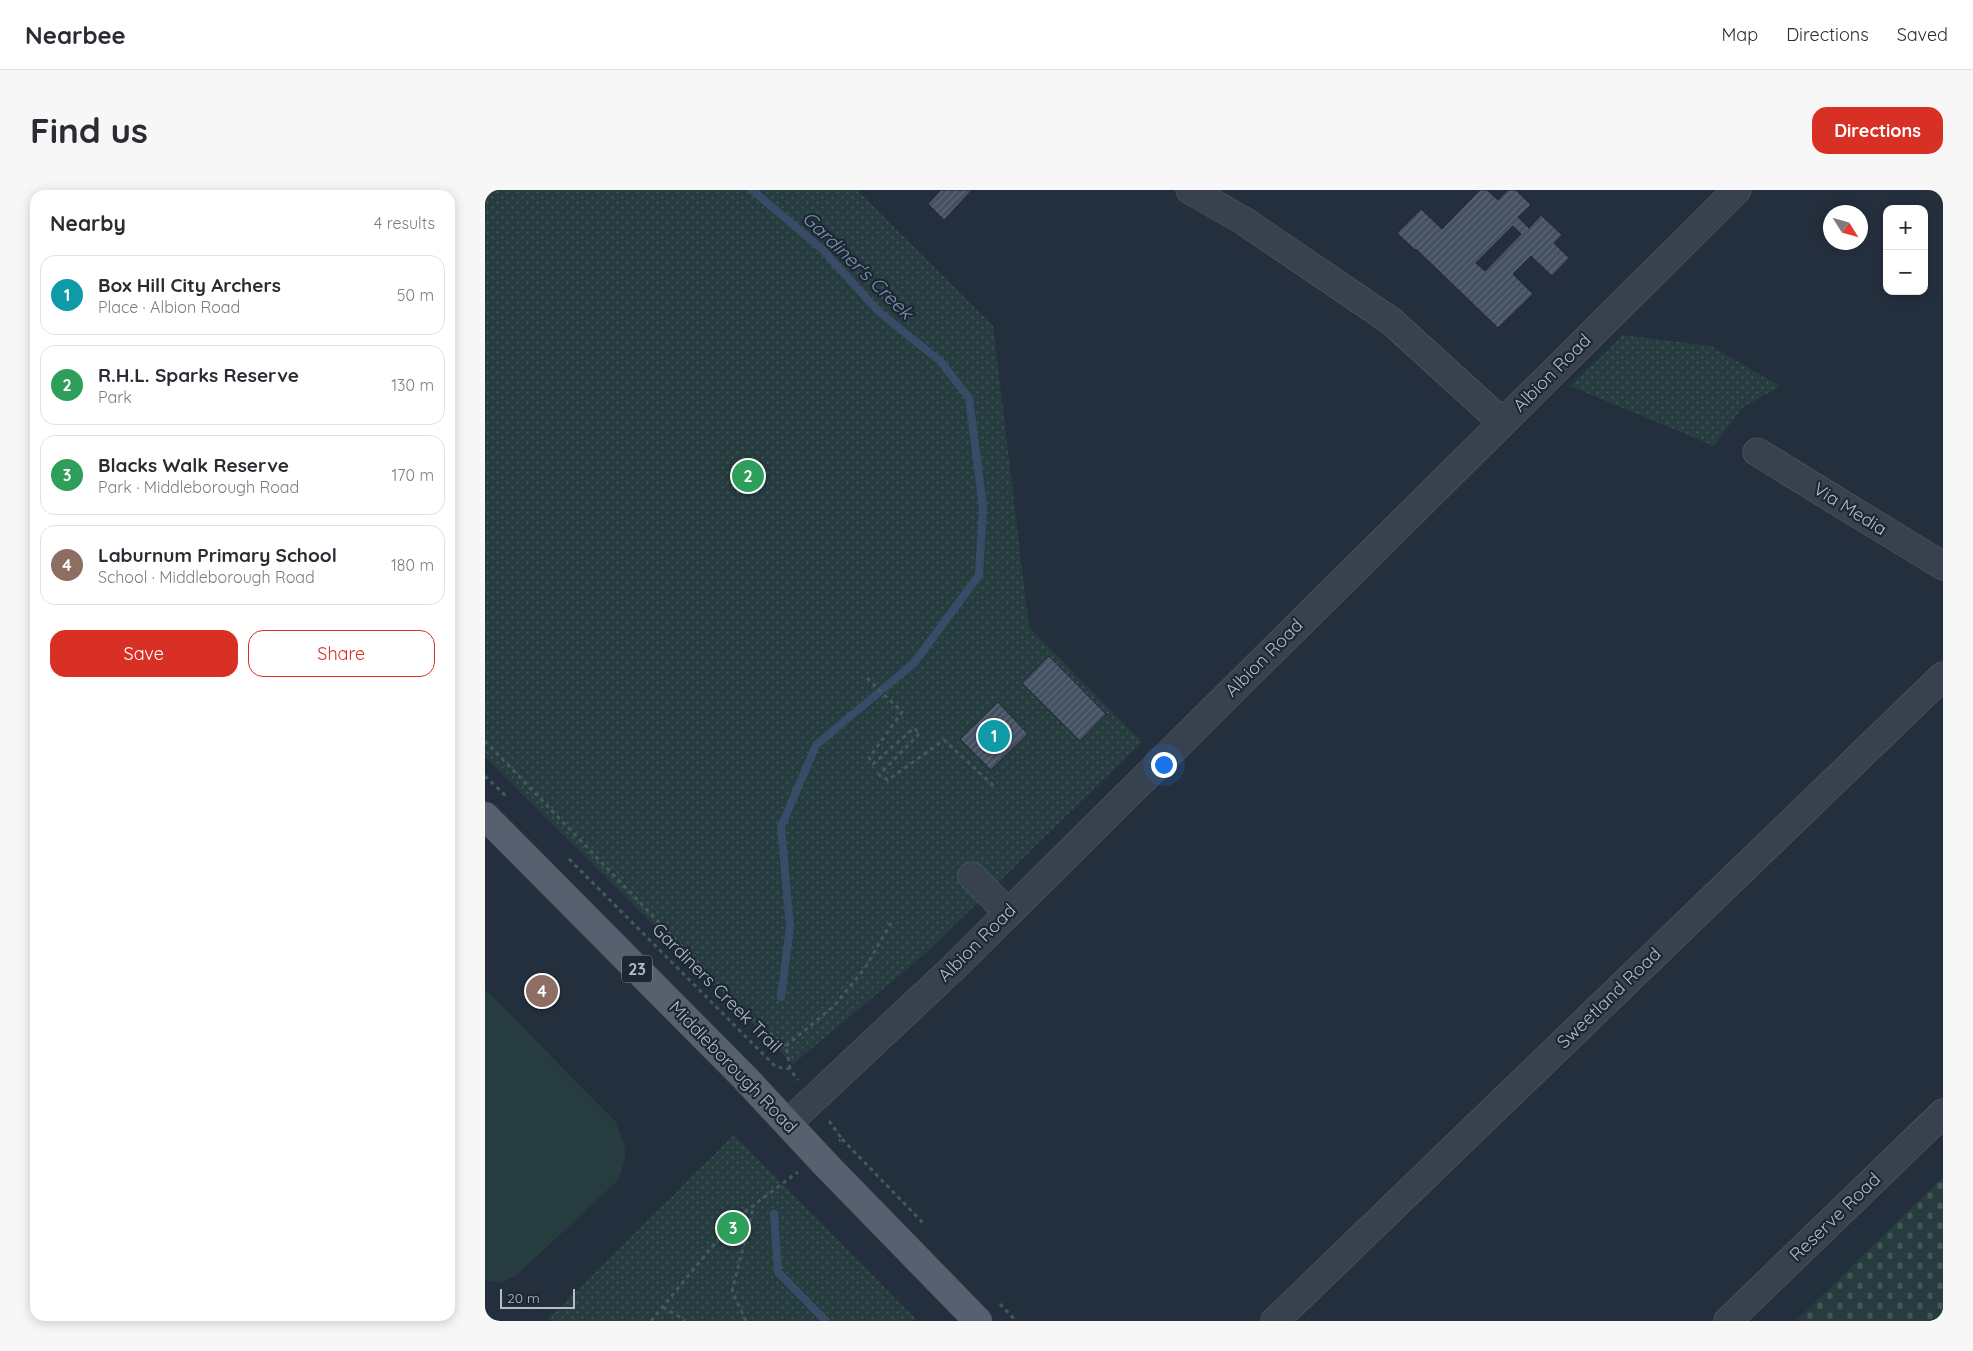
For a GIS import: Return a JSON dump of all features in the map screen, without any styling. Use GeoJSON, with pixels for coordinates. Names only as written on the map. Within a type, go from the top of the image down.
{"type":"FeatureCollection","features":[{"type":"Feature","properties":{"kind":"main road","name":"Middleborough Road"},"geometry":{"type":"LineString","coordinates":[[485,816],[788,1123],[818,1157],[978,1321]]}},
{"type":"Feature","properties":{"kind":"street"},"geometry":{"type":"LineString","coordinates":[[1190,190],[1244,221],[1391,321],[1502,422]]}},
{"type":"Feature","properties":{"kind":"street","name":"Albion Road"},"geometry":{"type":"LineString","coordinates":[[788,1123],[953,968],[1737,190]]}},
{"type":"Feature","properties":{"kind":"street","name":"Via Media"},"geometry":{"type":"LineString","coordinates":[[1757,452],[1943,566]]}},
{"type":"Feature","properties":{"kind":"street","name":"Sweetland Road"},"geometry":{"type":"LineString","coordinates":[[1275,1321],[1943,676]]}},
{"type":"Feature","properties":{"kind":"street"},"geometry":{"type":"LineString","coordinates":[[972,876],[1007,913]]}},
{"type":"Feature","properties":{"kind":"street","name":"Reserve Road"},"geometry":{"type":"LineString","coordinates":[[1728,1321],[1943,1113]]}},
{"type":"Feature","properties":{"kind":"path"},"geometry":{"type":"LineString","coordinates":[[867,678],[902,712],[869,758],[873,764],[914,728],[920,733],[879,775],[888,780],[944,740],[997,788]]}},
{"type":"Feature","properties":{"kind":"path"},"geometry":{"type":"LineString","coordinates":[[485,741],[749,1016],[786,1046],[790,1069]]}},
{"type":"Feature","properties":{"kind":"path"},"geometry":{"type":"LineString","coordinates":[[485,776],[506,796]]}},
{"type":"Feature","properties":{"kind":"path","name":"Gardiners Creek Trail"},"geometry":{"type":"LineString","coordinates":[[568,859],[776,1067],[790,1069],[842,1139],[735,1219],[651,1321]]}},
{"type":"Feature","properties":{"kind":"path"},"geometry":{"type":"LineString","coordinates":[[786,1046],[834,1006],[865,968],[891,923]]}},
{"type":"Feature","properties":{"kind":"path"},"geometry":{"type":"LineString","coordinates":[[746,1321],[732,1290],[754,1205]]}},
{"type":"Feature","properties":{"kind":"path"},"geometry":{"type":"LineString","coordinates":[[663,1307],[686,1321]]}},
{"type":"Feature","properties":{"kind":"green space"},"geometry":{"type":"Polygon","coordinates":[[[485,190],[857,190],[993,326],[1029,627],[1142,742],[926,953],[793,1064],[485,757],[485,190]]]}},
{"type":"Feature","properties":{"kind":"green space"},"geometry":{"type":"Polygon","coordinates":[[[1623,335],[1711,346],[1780,386],[1742,408],[1714,446],[1570,386],[1623,335]]]}},
{"type":"Feature","properties":{"kind":"green space"},"geometry":{"type":"Polygon","coordinates":[[[485,989],[615,1121],[625,1151],[624,1164],[617,1181],[517,1275],[500,1283],[485,1280],[485,989]]]}},
{"type":"Feature","properties":{"kind":"green space"},"geometry":{"type":"Polygon","coordinates":[[[734,1135],[918,1321],[546,1321],[734,1135]]]}},
{"type":"Feature","properties":{"kind":"green space"},"geometry":{"type":"Polygon","coordinates":[[[1943,1177],[1943,1321],[1796,1321],[1943,1177]]]}},
{"type":"Feature","properties":{"kind":"building"},"geometry":{"type":"Polygon","coordinates":[[[941,190],[972,190],[944,220],[928,204],[941,190]]]}},
{"type":"Feature","properties":{"kind":"building"},"geometry":{"type":"Polygon","coordinates":[[[1480,190],[1487,190],[1498,200],[1508,190],[1516,190],[1531,205],[1518,217],[1529,228],[1541,215],[1562,235],[1554,243],[1569,258],[1552,276],[1531,256],[1513,274],[1533,294],[1498,328],[1397,233],[1421,209],[1442,229],[1480,190]],[[1513,226],[1476,263],[1485,271],[1521,234],[1513,226]]]}},
{"type":"Feature","properties":{"kind":"building"},"geometry":{"type":"Polygon","coordinates":[[[1049,656],[1106,714],[1080,741],[1022,683],[1049,656]]]}},
{"type":"Feature","properties":{"kind":"building"},"geometry":{"type":"Polygon","coordinates":[[[998,702],[1028,734],[991,770],[960,739],[998,702]]]}},
{"type":"Feature","properties":{"kind":"waterway","name":"Gardiner's Creek"},"geometry":{"type":"LineString","coordinates":[[752,190],[822,249],[879,312],[940,361],[969,398],[983,507],[979,575],[914,663],[816,745],[781,827],[790,927],[781,997]]}},
{"type":"Feature","properties":{"kind":"waterway","name":"Gardiner's Creek"},"geometry":{"type":"LineString","coordinates":[[774,1214],[778,1272],[826,1321]]}},
{"type":"Feature","properties":{"kind":"place","name":"R.H.L. Sparks Reserve"},"geometry":{"type":"Point","coordinates":[748,476]}},
{"type":"Feature","properties":{"kind":"place","name":"Box Hill City Archers"},"geometry":{"type":"Point","coordinates":[994,736]}},
{"type":"Feature","properties":{"kind":"place","name":"Laburnum Primary School"},"geometry":{"type":"Point","coordinates":[542,991]}},
{"type":"Feature","properties":{"kind":"place","name":"Blacks Walk Reserve"},"geometry":{"type":"Point","coordinates":[733,1228]}}]}
